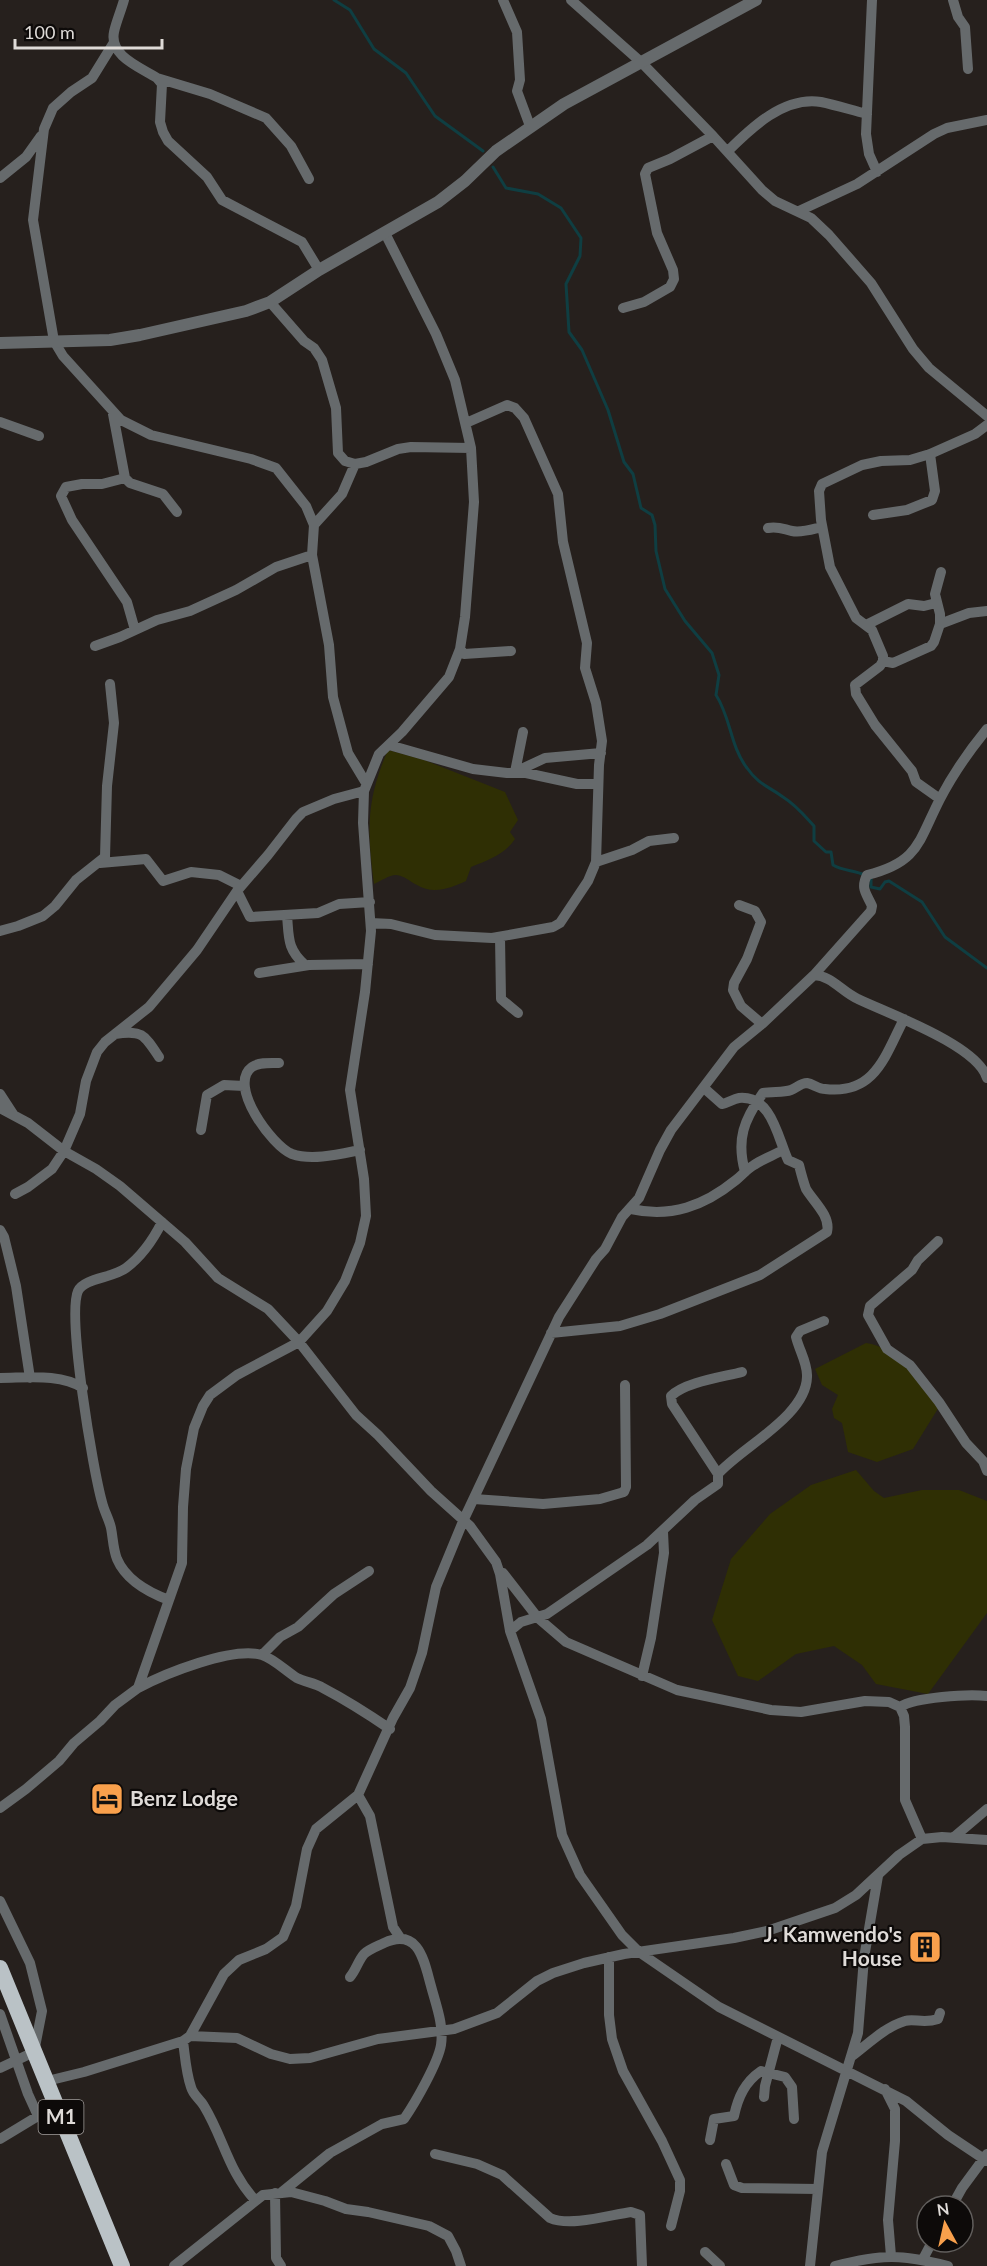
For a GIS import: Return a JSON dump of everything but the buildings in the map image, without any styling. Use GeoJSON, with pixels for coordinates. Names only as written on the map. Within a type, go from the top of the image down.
{"type":"FeatureCollection","features":[{"type":"Feature","properties":{"kind":"highway","name":"M1"},"geometry":{"type":"LineString","coordinates":[[0,1968],[122,2266]]}},
{"type":"Feature","properties":{"kind":"street"},"geometry":{"type":"LineString","coordinates":[[0,178],[26,157],[44,129],[53,108],[92,78],[113,44],[114,31],[124,0]]}},
{"type":"Feature","properties":{"kind":"street"},"geometry":{"type":"LineString","coordinates":[[503,0],[517,32],[520,81],[517,91],[530,126]]}},
{"type":"Feature","properties":{"kind":"street"},"geometry":{"type":"LineString","coordinates":[[571,0],[642,63],[728,151],[762,190],[775,201],[800,211],[829,235],[863,273],[913,349],[929,368],[987,416]]}},
{"type":"Feature","properties":{"kind":"street"},"geometry":{"type":"LineString","coordinates":[[0,343],[110,340],[246,311],[270,302],[319,270],[438,202],[465,181],[496,151],[564,104],[755,0]]}},
{"type":"Feature","properties":{"kind":"street"},"geometry":{"type":"LineString","coordinates":[[872,0],[866,134],[869,154],[877,172]]}},
{"type":"Feature","properties":{"kind":"street"},"geometry":{"type":"LineString","coordinates":[[953,0],[958,17],[965,27],[968,69]]}},
{"type":"Feature","properties":{"kind":"street"},"geometry":{"type":"LineString","coordinates":[[113,44],[119,54],[157,78],[210,94],[266,118],[291,146],[309,179]]}},
{"type":"Feature","properties":{"kind":"street"},"geometry":{"type":"LineString","coordinates":[[157,78],[162,84],[163,91],[160,122],[168,141],[207,177],[222,200],[302,242],[319,270]]}},
{"type":"Feature","properties":{"kind":"street"},"geometry":{"type":"LineString","coordinates":[[728,151],[749,130],[791,105],[819,102],[867,114]]}},
{"type":"Feature","properties":{"kind":"street"},"geometry":{"type":"LineString","coordinates":[[800,211],[857,184],[934,134],[947,128],[987,120]]}},
{"type":"Feature","properties":{"kind":"street"},"geometry":{"type":"LineString","coordinates":[[44,129],[33,220],[54,342],[63,356],[113,414],[129,425],[150,435],[251,459],[276,468],[306,506],[314,525],[312,555],[329,645],[333,697],[348,753],[365,787]]}},
{"type":"Feature","properties":{"kind":"street"},"geometry":{"type":"LineString","coordinates":[[623,308],[644,302],[670,287],[674,279],[673,270],[657,233],[645,174],[648,168],[713,136]]}},
{"type":"Feature","properties":{"kind":"street"},"geometry":{"type":"LineString","coordinates":[[138,1688],[182,1563],[186,1469],[194,1428],[203,1406],[210,1395],[237,1375],[299,1342],[327,1311],[345,1281],[360,1243],[366,1216],[360,1150],[350,1090],[368,964],[371,923],[363,823],[365,787],[379,754],[449,677],[460,649],[465,618],[474,502],[471,448],[455,381],[436,334],[385,233]]}},
{"type":"Feature","properties":{"kind":"street"},"geometry":{"type":"LineString","coordinates":[[270,302],[304,341],[314,348],[322,360],[336,408],[339,453],[345,460],[355,464],[366,462],[398,449],[411,447],[471,448]]}},
{"type":"Feature","properties":{"kind":"street"},"geometry":{"type":"LineString","coordinates":[[371,923],[391,924],[435,935],[500,937],[553,927],[560,923],[588,881],[596,862],[598,784],[602,741],[600,724],[585,668],[587,643],[563,542],[558,494],[524,418],[515,408],[507,405],[466,423]]}},
{"type":"Feature","properties":{"kind":"street"},"geometry":{"type":"LineString","coordinates":[[113,414],[125,478],[130,483],[163,494],[177,512]]}},
{"type":"Feature","properties":{"kind":"street"},"geometry":{"type":"LineString","coordinates":[[0,422],[39,436]]}},
{"type":"Feature","properties":{"kind":"street"},"geometry":{"type":"LineString","coordinates":[[884,661],[872,630],[856,618],[830,567],[819,500],[822,484],[862,465],[881,461],[910,460],[930,454],[975,434],[987,425]]}},
{"type":"Feature","properties":{"kind":"street"},"geometry":{"type":"LineString","coordinates":[[873,515],[907,510],[932,500],[935,491],[930,454]]}},
{"type":"Feature","properties":{"kind":"street"},"geometry":{"type":"LineString","coordinates":[[314,525],[342,494],[355,464]]}},
{"type":"Feature","properties":{"kind":"street"},"geometry":{"type":"LineString","coordinates":[[125,478],[102,484],[73,485],[66,488],[61,496],[72,520],[127,602],[135,630]]}},
{"type":"Feature","properties":{"kind":"street"},"geometry":{"type":"LineString","coordinates":[[768,528],[775,526],[803,531],[822,527]]}},
{"type":"Feature","properties":{"kind":"street"},"geometry":{"type":"LineString","coordinates":[[95,646],[157,620],[190,611],[236,590],[276,567],[312,555]]}},
{"type":"Feature","properties":{"kind":"street"},"geometry":{"type":"LineString","coordinates":[[884,661],[893,663],[931,646],[934,642],[940,624],[935,594],[942,572]]}},
{"type":"Feature","properties":{"kind":"street"},"geometry":{"type":"LineString","coordinates":[[866,625],[908,604],[924,606],[936,603]]}},
{"type":"Feature","properties":{"kind":"street"},"geometry":{"type":"LineString","coordinates":[[940,624],[969,613],[987,611]]}},
{"type":"Feature","properties":{"kind":"street"},"geometry":{"type":"LineString","coordinates":[[460,649],[464,654],[511,651]]}},
{"type":"Feature","properties":{"kind":"street"},"geometry":{"type":"LineString","coordinates":[[884,661],[855,685],[856,694],[875,725],[912,771],[916,782],[940,799]]}},
{"type":"Feature","properties":{"kind":"street"},"geometry":{"type":"LineString","coordinates":[[0,931],[43,915],[55,906],[76,880],[105,857],[107,786],[114,723],[110,684]]}},
{"type":"Feature","properties":{"kind":"street"},"geometry":{"type":"LineString","coordinates":[[255,2200],[243,2187],[232,2169],[204,2104],[191,2088],[186,2038],[224,1974],[239,1960],[266,1950],[283,1937],[296,1906],[307,1849],[316,1829],[358,1795],[390,1729],[393,1718],[411,1688],[422,1653],[436,1587],[464,1519],[551,1333],[571,1297],[605,1249],[616,1226],[639,1198],[671,1130],[734,1047],[814,975],[871,912],[873,906],[863,892],[867,875],[896,866],[914,851],[960,764],[987,729]]}},
{"type":"Feature","properties":{"kind":"street"},"geometry":{"type":"LineString","coordinates":[[515,772],[523,732]]}},
{"type":"Feature","properties":{"kind":"street"},"geometry":{"type":"LineString","coordinates":[[389,745],[473,769],[507,773],[515,772],[545,758],[601,753]]}},
{"type":"Feature","properties":{"kind":"street"},"geometry":{"type":"LineString","coordinates":[[515,772],[562,782],[598,784]]}},
{"type":"Feature","properties":{"kind":"street"},"geometry":{"type":"LineString","coordinates":[[15,1194],[52,1169],[64,1151],[80,1114],[86,1081],[97,1052],[114,1034],[149,1007],[197,950],[239,889],[303,812],[365,787]]}},
{"type":"Feature","properties":{"kind":"street"},"geometry":{"type":"LineString","coordinates":[[596,862],[632,850],[648,841],[674,838]]}},
{"type":"Feature","properties":{"kind":"street"},"geometry":{"type":"LineString","coordinates":[[100,863],[142,858],[150,861],[163,880],[191,872],[219,875],[239,889],[250,917],[318,913],[339,904],[370,902]]}},
{"type":"Feature","properties":{"kind":"street"},"geometry":{"type":"LineString","coordinates":[[739,905],[755,912],[761,922],[733,990],[741,1006],[762,1024]]}},
{"type":"Feature","properties":{"kind":"street"},"geometry":{"type":"LineString","coordinates":[[288,915],[290,947],[295,956],[305,965]]}},
{"type":"Feature","properties":{"kind":"street"},"geometry":{"type":"LineString","coordinates":[[500,937],[501,999],[518,1013]]}},
{"type":"Feature","properties":{"kind":"street"},"geometry":{"type":"LineString","coordinates":[[259,973],[305,965],[368,964]]}},
{"type":"Feature","properties":{"kind":"street"},"geometry":{"type":"LineString","coordinates":[[814,975],[823,976],[857,999],[930,1031],[983,1068],[987,1078]]}},
{"type":"Feature","properties":{"kind":"street"},"geometry":{"type":"LineString","coordinates":[[745,1172],[740,1144],[743,1127],[763,1093],[775,1090],[788,1091],[804,1083],[824,1089],[859,1086],[880,1067],[904,1019]]}},
{"type":"Feature","properties":{"kind":"street"},"geometry":{"type":"LineString","coordinates":[[114,1034],[139,1032],[147,1038],[159,1057]]}},
{"type":"Feature","properties":{"kind":"street"},"geometry":{"type":"LineString","coordinates":[[279,1063],[264,1063],[252,1067],[245,1076],[244,1086],[248,1100],[270,1136],[294,1155],[313,1157],[360,1150]]}},
{"type":"Feature","properties":{"kind":"street"},"geometry":{"type":"LineString","coordinates":[[201,1130],[207,1095],[224,1085],[244,1086]]}},
{"type":"Feature","properties":{"kind":"street"},"geometry":{"type":"LineString","coordinates":[[551,1333],[620,1326],[660,1314],[760,1275],[827,1232],[826,1221],[815,1198],[808,1192],[799,1165],[788,1160],[783,1150],[771,1116],[756,1102],[747,1098],[737,1098],[722,1104],[704,1088]]}},
{"type":"Feature","properties":{"kind":"street"},"geometry":{"type":"LineString","coordinates":[[0,1094],[14,1114]]}},
{"type":"Feature","properties":{"kind":"street"},"geometry":{"type":"LineString","coordinates":[[0,1108],[14,1114],[64,1151],[112,1180],[185,1242],[218,1278],[268,1310],[299,1342],[356,1415],[431,1491],[464,1519],[511,1586],[538,1618],[566,1642],[642,1676],[696,1696],[707,1696],[771,1710],[801,1712],[864,1701],[889,1702],[900,1707],[905,1727],[905,1800],[922,1839]]}},
{"type":"Feature","properties":{"kind":"street"},"geometry":{"type":"LineString","coordinates":[[631,1209],[666,1213],[685,1210],[700,1204],[754,1165],[783,1150]]}},
{"type":"Feature","properties":{"kind":"street"},"geometry":{"type":"LineString","coordinates":[[162,1222],[139,1258],[124,1270],[80,1287],[76,1312],[83,1388],[102,1503],[111,1527],[117,1559],[141,1585],[153,1594],[169,1600]]}},
{"type":"Feature","properties":{"kind":"street"},"geometry":{"type":"LineString","coordinates":[[0,1230],[4,1237],[16,1286],[30,1378]]}},
{"type":"Feature","properties":{"kind":"street"},"geometry":{"type":"LineString","coordinates":[[938,1241],[918,1260],[912,1270],[870,1306],[868,1315],[887,1349],[910,1365],[939,1402],[966,1443],[983,1461],[987,1471]]}},
{"type":"Feature","properties":{"kind":"street"},"geometry":{"type":"LineString","coordinates":[[718,1474],[773,1428],[801,1398],[808,1376],[796,1337],[800,1331],[824,1321]]}},
{"type":"Feature","properties":{"kind":"street"},"geometry":{"type":"LineString","coordinates":[[510,1631],[528,1619],[547,1614],[663,1532],[695,1500],[718,1484],[720,1479],[718,1474],[672,1404],[671,1396],[704,1381],[742,1372]]}},
{"type":"Feature","properties":{"kind":"street"},"geometry":{"type":"LineString","coordinates":[[0,1378],[65,1380],[83,1388]]}},
{"type":"Feature","properties":{"kind":"street"},"geometry":{"type":"LineString","coordinates":[[474,1499],[543,1504],[600,1499],[624,1492],[626,1487],[625,1385]]}},
{"type":"Feature","properties":{"kind":"street"},"geometry":{"type":"LineString","coordinates":[[642,1676],[651,1638],[664,1553],[663,1532]]}},
{"type":"Feature","properties":{"kind":"street"},"geometry":{"type":"LineString","coordinates":[[496,1562],[510,1631],[541,1719],[558,1818],[568,1852],[592,1895],[622,1935],[639,1952],[718,2007],[885,2089],[906,2101],[948,2134],[986,2158],[959,2194]]}},
{"type":"Feature","properties":{"kind":"street"},"geometry":{"type":"LineString","coordinates":[[262,1655],[280,1637],[298,1627],[334,1594],[369,1571]]}},
{"type":"Feature","properties":{"kind":"street"},"geometry":{"type":"LineString","coordinates":[[0,1808],[26,1789],[115,1705],[138,1688],[153,1680],[201,1663],[235,1655],[262,1655],[298,1678],[320,1686],[352,1704],[390,1729]]}},
{"type":"Feature","properties":{"kind":"street"},"geometry":{"type":"LineString","coordinates":[[900,1707],[906,1703],[919,1701],[961,1696],[987,1696]]}},
{"type":"Feature","properties":{"kind":"street"},"geometry":{"type":"LineString","coordinates":[[358,1795],[370,1816],[393,1927],[401,1938]]}},
{"type":"Feature","properties":{"kind":"street"},"geometry":{"type":"LineString","coordinates":[[954,1837],[987,1809]]}},
{"type":"Feature","properties":{"kind":"street"},"geometry":{"type":"LineString","coordinates":[[46,2081],[84,2072],[186,2038],[237,2038],[272,2054],[290,2059],[310,2058],[378,2039],[442,2032],[497,2013],[537,1981],[553,1973],[609,1957],[734,1938],[791,1924],[835,1908],[856,1895],[899,1855],[922,1839],[954,1837],[987,1841]]}},
{"type":"Feature","properties":{"kind":"street"},"geometry":{"type":"LineString","coordinates":[[810,2266],[822,2152],[858,2033],[864,1958],[878,1875]]}},
{"type":"Feature","properties":{"kind":"street"},"geometry":{"type":"LineString","coordinates":[[0,1901],[30,1964],[42,2011],[34,2052],[0,2068]]}},
{"type":"Feature","properties":{"kind":"street"},"geometry":{"type":"LineString","coordinates":[[278,2192],[330,2153],[382,2124],[404,2119],[436,2059],[442,2032],[421,1951],[412,1942],[401,1938],[388,1941],[369,1951],[363,1955],[357,1969],[350,1977]]}},
{"type":"Feature","properties":{"kind":"street"},"geometry":{"type":"LineString","coordinates":[[609,1957],[609,2014],[623,2071],[662,2141],[680,2180],[680,2191],[671,2226]]}},
{"type":"Feature","properties":{"kind":"street"},"geometry":{"type":"LineString","coordinates":[[852,2056],[890,2027],[908,2020],[926,2023],[938,2019],[940,2013]]}},
{"type":"Feature","properties":{"kind":"street"},"geometry":{"type":"LineString","coordinates":[[0,2014],[28,2094],[38,2115]]}},
{"type":"Feature","properties":{"kind":"street"},"geometry":{"type":"LineString","coordinates":[[764,2097],[778,2037]]}},
{"type":"Feature","properties":{"kind":"street"},"geometry":{"type":"LineString","coordinates":[[710,2140],[714,2119],[734,2116],[738,2099],[751,2078],[761,2071],[785,2077],[792,2087],[794,2119]]}},
{"type":"Feature","properties":{"kind":"street"},"geometry":{"type":"LineString","coordinates":[[885,2089],[895,2109],[895,2141],[888,2220],[891,2256]]}},
{"type":"Feature","properties":{"kind":"street"},"geometry":{"type":"LineString","coordinates":[[0,2139],[38,2115],[58,2110]]}},
{"type":"Feature","properties":{"kind":"street"},"geometry":{"type":"LineString","coordinates":[[435,2154],[477,2164],[502,2175],[550,2218],[557,2221],[638,2213],[640,2215],[642,2266]]}},
{"type":"Feature","properties":{"kind":"street"},"geometry":{"type":"LineString","coordinates":[[726,2164],[734,2185],[742,2188],[818,2189]]}},
{"type":"Feature","properties":{"kind":"street"},"geometry":{"type":"LineString","coordinates":[[278,2192],[276,2258],[281,2266]]}},
{"type":"Feature","properties":{"kind":"street"},"geometry":{"type":"LineString","coordinates":[[174,2266],[214,2236],[255,2200],[263,2195],[278,2192],[306,2195],[346,2209],[429,2226],[448,2236],[461,2266]]}},
{"type":"Feature","properties":{"kind":"street"},"geometry":{"type":"LineString","coordinates":[[705,2252],[720,2266]]}},
{"type":"Feature","properties":{"kind":"street"},"geometry":{"type":"LineString","coordinates":[[923,2259],[926,2254]]}},
{"type":"Feature","properties":{"kind":"street"},"geometry":{"type":"LineString","coordinates":[[835,2266],[878,2256],[923,2259],[948,2266]]}},
{"type":"Feature","properties":{"kind":"shaded area"},"geometry":{"type":"Polygon","coordinates":[[[388,750],[424,760],[505,792],[518,820],[510,832],[515,839],[511,845],[501,853],[471,867],[466,881],[448,888],[429,890],[396,875],[374,884],[370,847],[370,816],[376,784],[388,750]]]}},
{"type":"Feature","properties":{"kind":"shaded area"},"geometry":{"type":"Polygon","coordinates":[[[866,1343],[888,1351],[898,1359],[939,1407],[913,1449],[877,1462],[848,1452],[842,1423],[834,1418],[832,1409],[838,1395],[822,1385],[815,1369],[866,1343]]]}},
{"type":"Feature","properties":{"kind":"shaded area"},"geometry":{"type":"Polygon","coordinates":[[[856,1470],[874,1491],[884,1498],[922,1490],[959,1490],[987,1501],[987,1613],[928,1694],[876,1684],[862,1665],[834,1646],[796,1654],[758,1681],[738,1676],[712,1620],[731,1559],[770,1514],[811,1485],[856,1470]]]}},
{"type":"Feature","properties":{"kind":"waterway"},"geometry":{"type":"LineString","coordinates":[[334,0],[350,10],[374,49],[406,73],[435,116],[483,151]]}},
{"type":"Feature","properties":{"kind":"waterway"},"geometry":{"type":"LineString","coordinates":[[493,167],[506,188],[538,194],[561,208],[581,238],[580,256],[566,284],[569,332],[582,350],[608,410],[624,462],[633,474],[641,508],[652,515],[655,525],[656,551],[665,589],[685,621],[712,653],[719,675],[716,695],[725,713],[741,759],[756,778],[792,803],[814,826],[814,841],[826,852],[831,852],[833,865],[865,875]]}},
{"type":"Feature","properties":{"kind":"waterway"},"geometry":{"type":"LineString","coordinates":[[871,878],[871,887],[880,889],[885,882],[889,881],[922,902],[945,937],[987,968]]}},
{"type":"Feature","properties":{"kind":"place","name":"Benz Lodge"},"geometry":{"type":"Point","coordinates":[107,1799]}},
{"type":"Feature","properties":{"kind":"place","name":"J. Kamwendo's House"},"geometry":{"type":"Point","coordinates":[925,1947]}}]}
